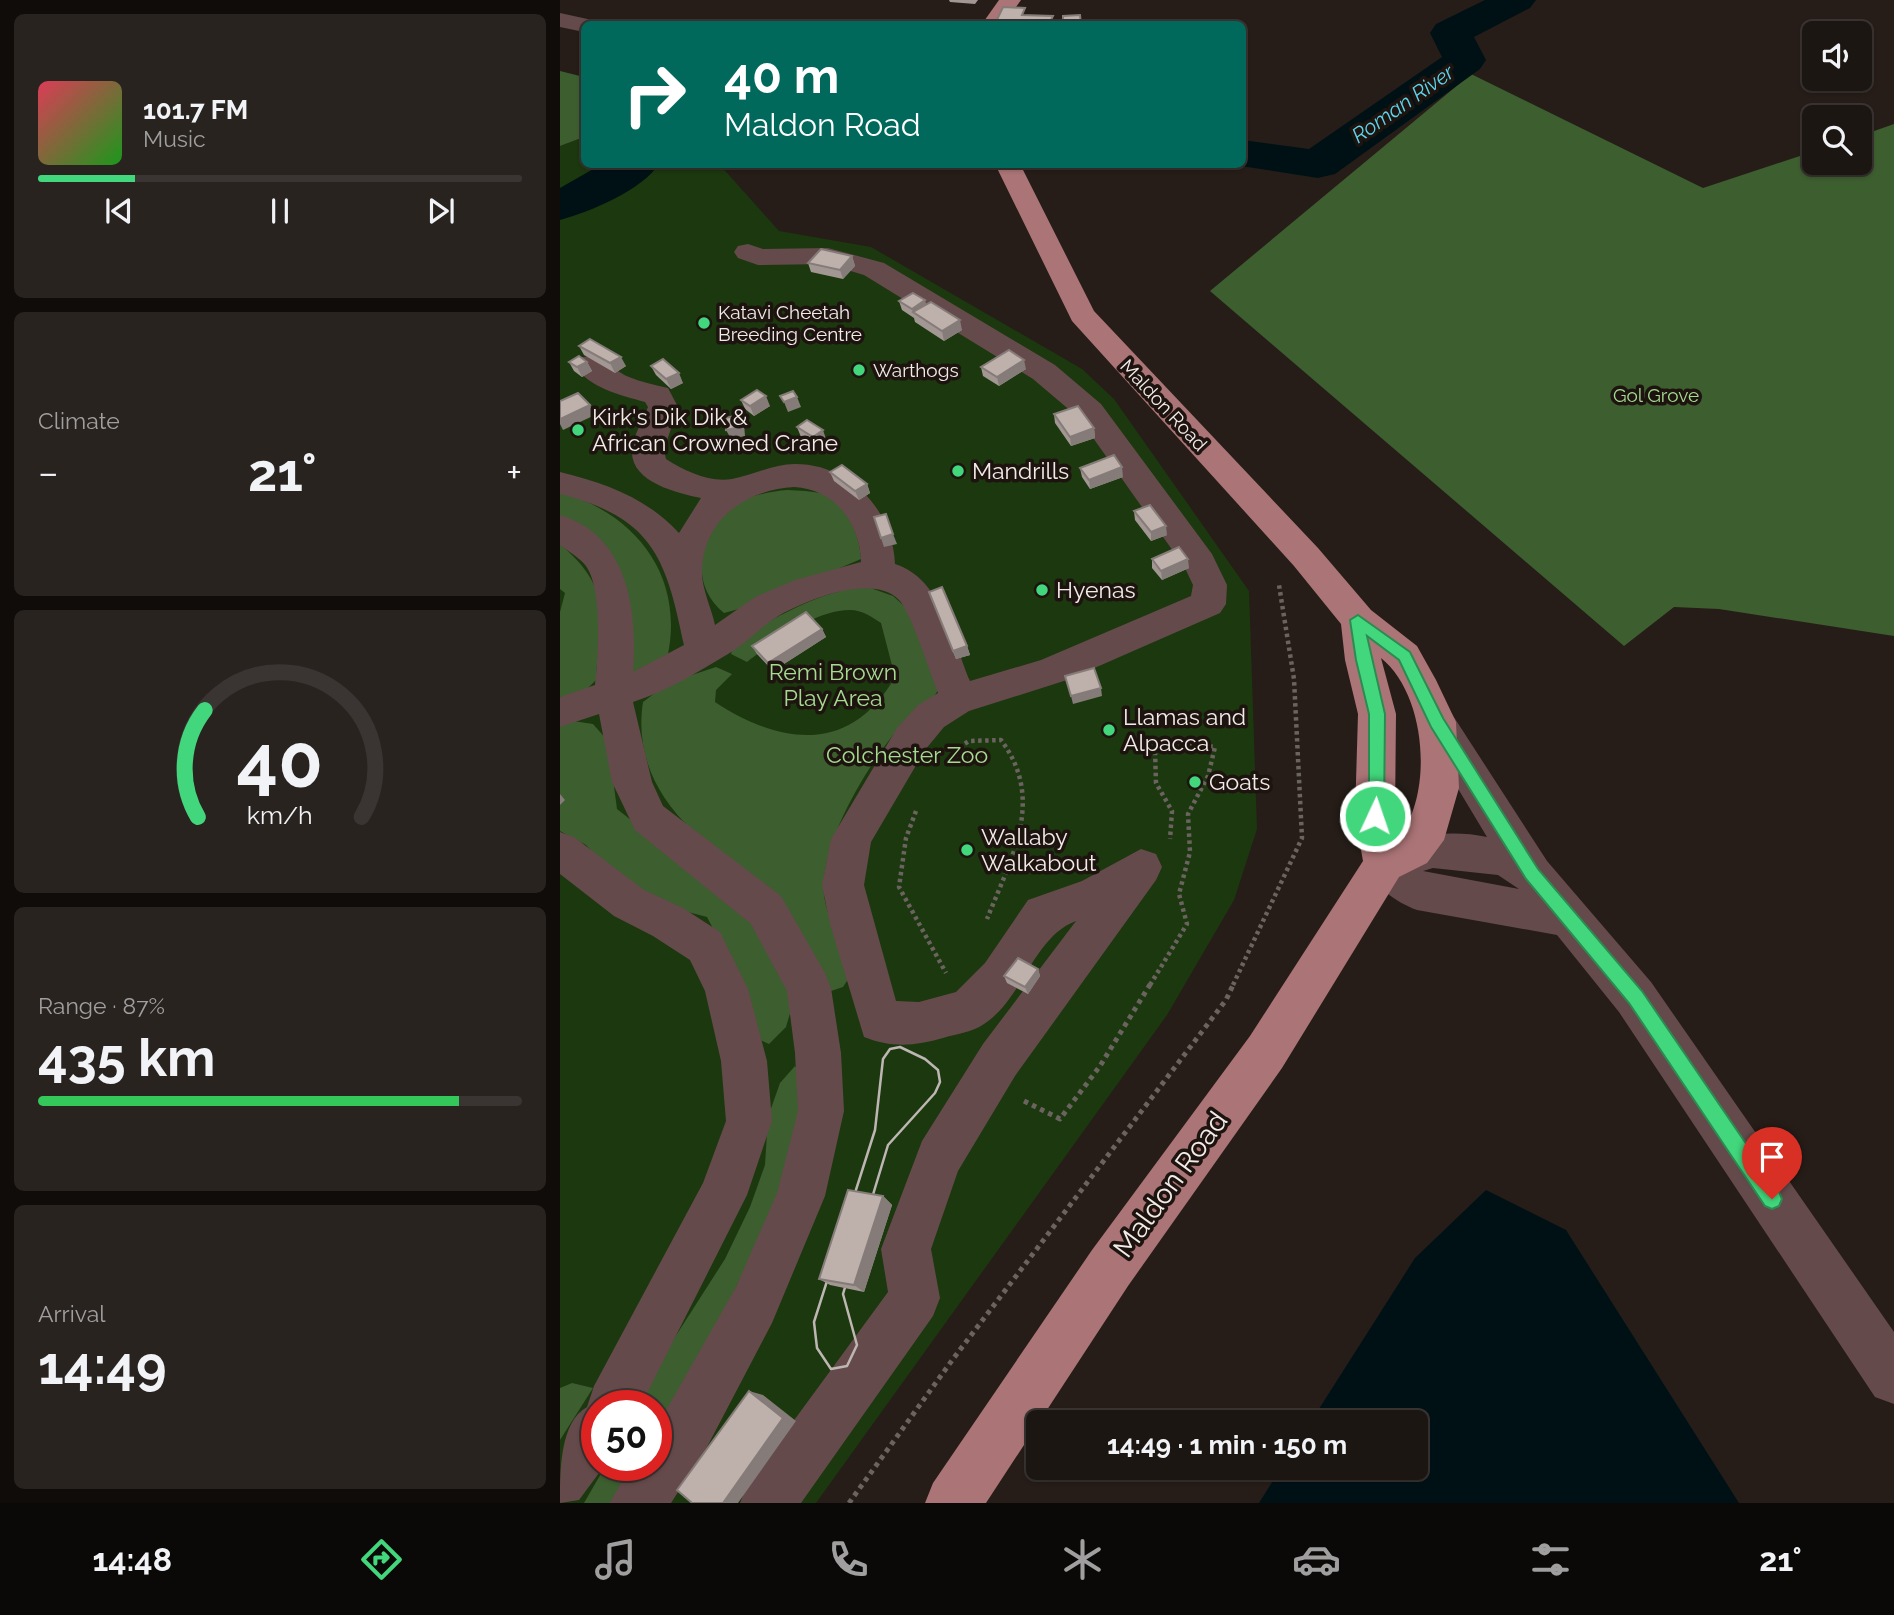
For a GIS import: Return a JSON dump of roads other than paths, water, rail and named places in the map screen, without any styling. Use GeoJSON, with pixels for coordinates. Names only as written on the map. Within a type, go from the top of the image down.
{"type":"FeatureCollection","features":[{"type":"Feature","properties":{"kind":"main road"},"geometry":{"type":"LineString","coordinates":[[995,21],[1010,0]]}},
{"type":"Feature","properties":{"kind":"main road","name":"Maldon Road"},"geometry":{"type":"LineString","coordinates":[[953,1503],[1110,1268],[1266,1052],[1384,864],[1413,850],[1430,828],[1439,788],[1437,722],[1404,656],[1358,620],[1306,557],[1082,315],[1009,168]]}},
{"type":"Feature","properties":{"kind":"main road"},"geometry":{"type":"LineString","coordinates":[[1358,620],[1363,660],[1377,714],[1375,816],[1384,864]]}},
{"type":"Feature","properties":{"kind":"street"},"geometry":{"type":"LineString","coordinates":[[560,20],[581,24]]}},
{"type":"Feature","properties":{"kind":"street"},"geometry":{"type":"LineString","coordinates":[[748,252],[758,257],[828,256],[874,270],[1044,372],[1090,411],[1200,563],[1210,585],[1208,604],[1123,638],[1055,670],[998,691],[959,699],[931,716],[911,739],[851,839],[844,885],[851,924],[880,1022],[919,1024],[985,993],[1043,915],[1096,895],[1142,867],[999,1059],[939,1158],[906,1249],[915,1298],[768,1503]]}},
{"type":"Feature","properties":{"kind":"street"},"geometry":{"type":"LineString","coordinates":[[589,365],[618,384],[657,395],[663,408],[648,450],[652,465],[664,473],[702,490],[732,490],[764,480],[807,476],[840,489],[864,513],[878,540],[878,575]]}},
{"type":"Feature","properties":{"kind":"street"},"geometry":{"type":"LineString","coordinates":[[640,517],[655,504],[664,473]]}},
{"type":"Feature","properties":{"kind":"street"},"geometry":{"type":"LineString","coordinates":[[560,482],[617,502],[640,517],[676,555],[703,651]]}},
{"type":"Feature","properties":{"kind":"street"},"geometry":{"type":"LineString","coordinates":[[684,576],[694,533],[709,510],[732,490]]}},
{"type":"Feature","properties":{"kind":"street"},"geometry":{"type":"LineString","coordinates":[[560,527],[600,558],[612,589],[616,659],[613,694],[632,782],[649,818],[766,910],[809,988],[821,1111],[801,1196],[754,1305],[688,1429],[638,1503]]}},
{"type":"Feature","properties":{"kind":"street"},"geometry":{"type":"LineString","coordinates":[[560,712],[643,684],[703,651],[767,606],[807,589],[868,573],[895,577],[916,594],[959,699]]}},
{"type":"Feature","properties":{"kind":"street"},"geometry":{"type":"LineString","coordinates":[[1437,722],[1532,874],[1566,918],[1635,997],[1894,1378]]}},
{"type":"Feature","properties":{"kind":"street"},"geometry":{"type":"LineString","coordinates":[[560,850],[629,903],[668,922],[705,946],[726,989],[744,1060],[749,1121],[723,1195],[621,1390]]}},
{"type":"Feature","properties":{"kind":"street"},"geometry":{"type":"LineString","coordinates":[[1384,864],[1433,850],[1479,853],[1507,859],[1532,874]]}},
{"type":"Feature","properties":{"kind":"street"},"geometry":{"type":"LineString","coordinates":[[1384,864],[1417,891],[1566,918]]}},
{"type":"Feature","properties":{"kind":"street"},"geometry":{"type":"LineString","coordinates":[[560,1481],[581,1452]]}},
{"type":"Feature","properties":{"kind":"waterway","name":"Roman River"},"geometry":{"type":"LineString","coordinates":[[1246,155],[1318,164],[1465,60],[1451,33],[1516,0]]}},
{"type":"Feature","properties":{"kind":"waterway","name":"Roman River"},"geometry":{"type":"LineString","coordinates":[[560,205],[586,194],[629,168]]}},
{"type":"Feature","properties":{"kind":"tram line"},"geometry":{"type":"LineString","coordinates":[[900,1047],[925,1059],[938,1070],[940,1082],[935,1093],[888,1145],[843,1294],[857,1345],[847,1366],[831,1369],[817,1348],[814,1322],[875,1130],[883,1059],[890,1049],[900,1047]]}},
{"type":"Feature","properties":{"kind":"place","name":"Katavi Cheetah Breeding Centre"},"geometry":{"type":"Point","coordinates":[704,323]}},
{"type":"Feature","properties":{"kind":"place","name":"Warthogs"},"geometry":{"type":"Point","coordinates":[859,370]}},
{"type":"Feature","properties":{"kind":"place","name":"Kirk's Dik Dik & African Crowned Crane"},"geometry":{"type":"Point","coordinates":[578,430]}},
{"type":"Feature","properties":{"kind":"place","name":"Mandrills"},"geometry":{"type":"Point","coordinates":[958,471]}},
{"type":"Feature","properties":{"kind":"place","name":"Hyenas"},"geometry":{"type":"Point","coordinates":[1042,590]}},
{"type":"Feature","properties":{"kind":"place","name":"Llamas and Alpacca"},"geometry":{"type":"Point","coordinates":[1109,730]}},
{"type":"Feature","properties":{"kind":"place","name":"Goats"},"geometry":{"type":"Point","coordinates":[1195,782]}},
{"type":"Feature","properties":{"kind":"place","name":"Wallaby Walkabout"},"geometry":{"type":"Point","coordinates":[967,850]}},
{"type":"Feature","properties":{"kind":"park label","name":"Gol Grove"},"geometry":{"type":"Point","coordinates":[1656,395]}},
{"type":"Feature","properties":{"kind":"park label","name":"Remi Brown Play Area"},"geometry":{"type":"Point","coordinates":[833,685]}},
{"type":"Feature","properties":{"kind":"park label","name":"Colchester Zoo"},"geometry":{"type":"Point","coordinates":[907,755]}}]}
